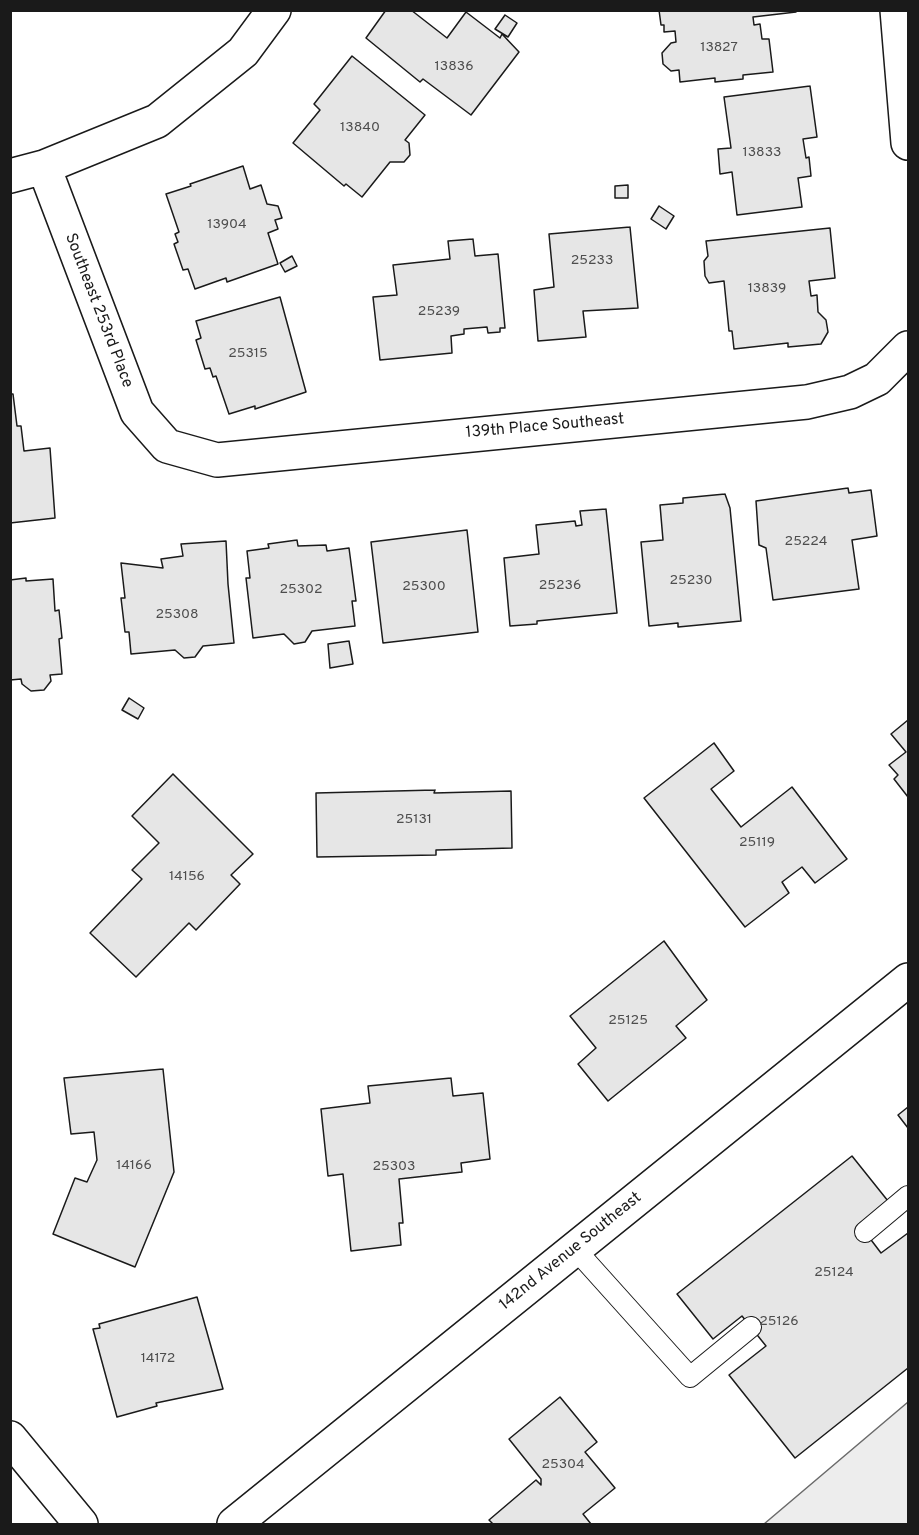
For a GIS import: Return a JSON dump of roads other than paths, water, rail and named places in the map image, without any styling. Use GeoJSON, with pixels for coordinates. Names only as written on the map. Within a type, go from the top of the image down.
{"type":"FeatureCollection","features":[{"type":"Feature","properties":{"kind":"street"},"geometry":{"type":"LineString","coordinates":[[10,176],[44,167],[157,121],[243,52],[274,10]]}},
{"type":"Feature","properties":{"kind":"street"},"geometry":{"type":"LineString","coordinates":[[897,10],[909,142]]}},
{"type":"Feature","properties":{"kind":"street","name":"Southeast 253rd Place"},"geometry":{"type":"LineString","coordinates":[[44,167],[137,412],[167,446]]}},
{"type":"Feature","properties":{"kind":"street","name":"139th Place Southeast"},"geometry":{"type":"LineString","coordinates":[[167,446],[217,460],[807,402],[850,392],[876,379],[908,348]]}},
{"type":"Feature","properties":{"kind":"street","name":"142nd Avenue Southeast"},"geometry":{"type":"LineString","coordinates":[[234,1524],[909,980]]}},
{"type":"Feature","properties":{"kind":"street"},"geometry":{"type":"LineString","coordinates":[[10,1438],[81,1524]]}},
{"type":"Feature","properties":{"kind":"lane"},"geometry":{"type":"LineString","coordinates":[[865,1232],[909,1197]]}},
{"type":"Feature","properties":{"kind":"lane"},"geometry":{"type":"LineString","coordinates":[[575,1249],[690,1377],[751,1327]]}}]}
